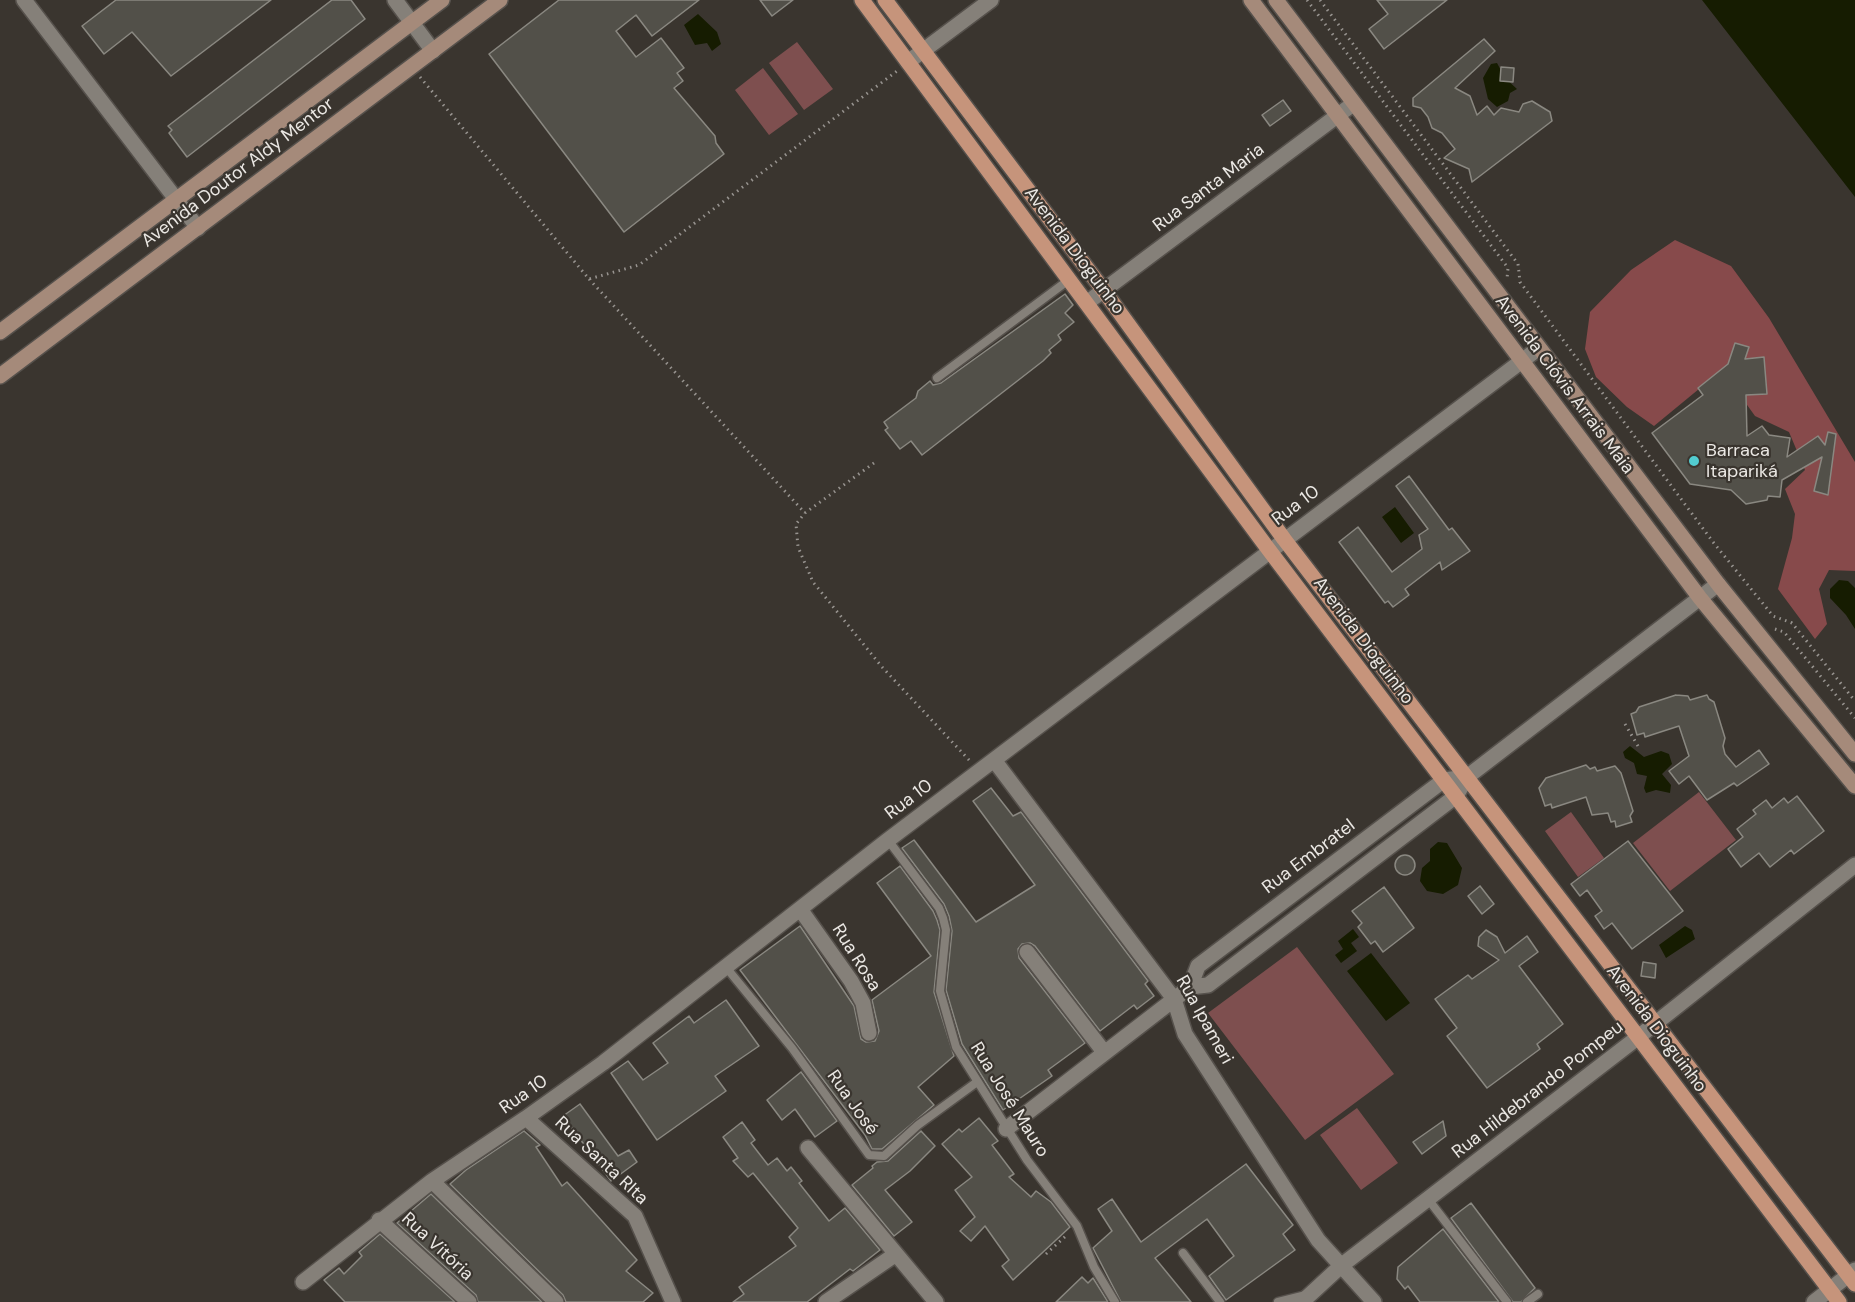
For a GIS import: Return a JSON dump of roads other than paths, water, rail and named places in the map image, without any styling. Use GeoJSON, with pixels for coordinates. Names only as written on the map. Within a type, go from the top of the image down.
{"type":"FeatureCollection","features":[{"type":"Feature","properties":{"kind":"main road","name":"Avenida Doutor Aldy Mentor"},"geometry":{"type":"LineString","coordinates":[[0,332],[442,0]]}},
{"type":"Feature","properties":{"kind":"main road","name":"Avenida Doutor Aldy Mentor"},"geometry":{"type":"LineString","coordinates":[[0,376],[500,0]]}},
{"type":"Feature","properties":{"kind":"main road","name":"Avenida Dioguinho"},"geometry":{"type":"LineString","coordinates":[[862,0],[1088,302],[1269,550],[1834,1296]]}},
{"type":"Feature","properties":{"kind":"main road","name":"Avenida Dioguinho"},"geometry":{"type":"LineString","coordinates":[[885,0],[1104,291],[1284,539],[1654,1024],[1853,1276]]}},
{"type":"Feature","properties":{"kind":"main road","name":"Avenida Clóvis Arrais Maia"},"geometry":{"type":"LineString","coordinates":[[1251,0],[1700,598],[1855,786]]}},
{"type":"Feature","properties":{"kind":"main road","name":"Avenida Clóvis Arrais Maia"},"geometry":{"type":"LineString","coordinates":[[1276,0],[1718,584],[1855,754]]}},
{"type":"Feature","properties":{"kind":"street"},"geometry":{"type":"LineString","coordinates":[[24,0],[198,228]]}},
{"type":"Feature","properties":{"kind":"street"},"geometry":{"type":"LineString","coordinates":[[394,0],[433,51]]}},
{"type":"Feature","properties":{"kind":"street"},"geometry":{"type":"LineString","coordinates":[[908,62],[990,0]]}},
{"type":"Feature","properties":{"kind":"street","name":"Rua Santa Maria"},"geometry":{"type":"LineString","coordinates":[[1088,302],[1353,104]]}},
{"type":"Feature","properties":{"kind":"street","name":"Rua 10"},"geometry":{"type":"LineString","coordinates":[[303,1282],[379,1220],[432,1181],[603,1063],[888,840],[1539,348]]}},
{"type":"Feature","properties":{"kind":"street","name":"Rua Embratel"},"geometry":{"type":"LineString","coordinates":[[1006,1129],[1190,987],[1208,985],[1456,796],[1467,777],[1718,584]]}},
{"type":"Feature","properties":{"kind":"street","name":"Rua Ipameri"},"geometry":{"type":"LineString","coordinates":[[994,760],[1174,999],[1185,1034],[1318,1240],[1374,1302]]}},
{"type":"Feature","properties":{"kind":"street","name":"Rua Embratel"},"geometry":{"type":"LineString","coordinates":[[1190,987],[1198,966],[1444,780],[1467,777]]}},
{"type":"Feature","properties":{"kind":"street","name":"Rua Hildebrando Pompeu"},"geometry":{"type":"LineString","coordinates":[[1306,1298],[1342,1265],[1637,1038],[1855,864]]}},
{"type":"Feature","properties":{"kind":"street","name":"Rua Rosa"},"geometry":{"type":"LineString","coordinates":[[800,909],[851,981],[863,1003],[869,1033]]}},
{"type":"Feature","properties":{"kind":"street"},"geometry":{"type":"LineString","coordinates":[[1027,952],[1104,1052]]}},
{"type":"Feature","properties":{"kind":"street","name":"Rua Santa RIta"},"geometry":{"type":"LineString","coordinates":[[526,1118],[635,1216],[673,1302]]}},
{"type":"Feature","properties":{"kind":"street"},"geometry":{"type":"LineString","coordinates":[[808,1148],[936,1302]]}},
{"type":"Feature","properties":{"kind":"street"},"geometry":{"type":"LineString","coordinates":[[432,1181],[556,1302]]}},
{"type":"Feature","properties":{"kind":"street","name":"Rua Vitória"},"geometry":{"type":"LineString","coordinates":[[379,1220],[469,1302]]}},
{"type":"Feature","properties":{"kind":"street"},"geometry":{"type":"LineString","coordinates":[[826,1302],[896,1254]]}},
{"type":"Feature","properties":{"kind":"street"},"geometry":{"type":"LineString","coordinates":[[1814,1302],[1834,1296],[1853,1276]]}},
{"type":"Feature","properties":{"kind":"lane"},"geometry":{"type":"LineString","coordinates":[[937,378],[1070,279]]}},
{"type":"Feature","properties":{"kind":"lane","name":"Rua José Mauro"},"geometry":{"type":"LineString","coordinates":[[888,840],[939,908],[943,918],[946,930],[940,979],[943,1008],[956,1047],[1006,1129],[1077,1226],[1094,1268],[1115,1302]]}},
{"type":"Feature","properties":{"kind":"lane","name":"Rua José"},"geometry":{"type":"LineString","coordinates":[[725,966],[792,1048],[869,1155],[884,1156],[918,1125],[977,1082]]}},
{"type":"Feature","properties":{"kind":"lane"},"geometry":{"type":"LineString","coordinates":[[1428,1199],[1506,1302]]}},
{"type":"Feature","properties":{"kind":"lane"},"geometry":{"type":"LineString","coordinates":[[1183,1253],[1220,1302]]}},
{"type":"Feature","properties":{"kind":"lane"},"geometry":{"type":"LineString","coordinates":[[1527,1302],[1538,1294]]}},
{"type":"Feature","properties":{"kind":"lane"},"geometry":{"type":"LineString","coordinates":[[1278,1302],[1306,1298]]}},
{"type":"Feature","properties":{"kind":"place","name":"Barraca Itapariká"},"geometry":{"type":"Point","coordinates":[1694,461]}}]}
